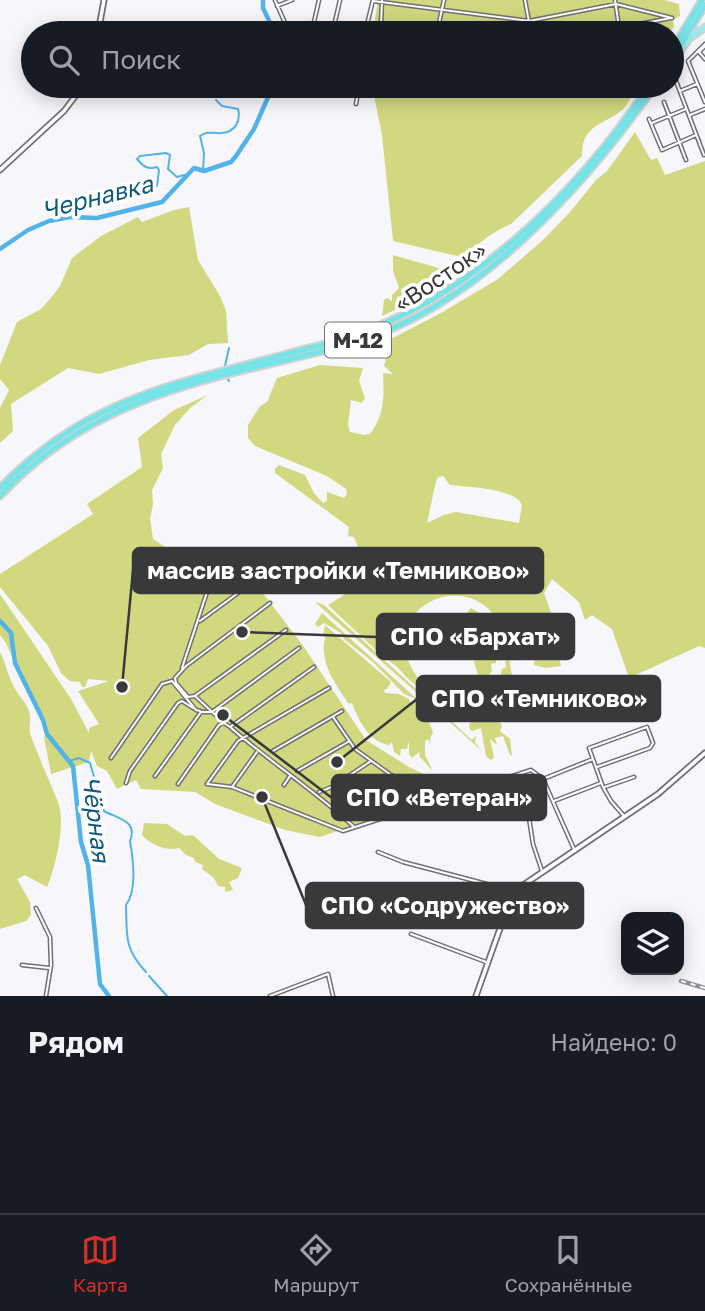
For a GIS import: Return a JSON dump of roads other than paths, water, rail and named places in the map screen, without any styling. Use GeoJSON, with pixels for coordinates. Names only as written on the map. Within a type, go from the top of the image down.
{"type":"FeatureCollection","features":[{"type":"Feature","properties":{"kind":"highway"},"geometry":{"type":"LineString","coordinates":[[684,29],[701,0]]}},
{"type":"Feature","properties":{"kind":"highway"},"geometry":{"type":"LineString","coordinates":[[684,41],[705,5]]}},
{"type":"Feature","properties":{"kind":"highway","name":"«Восток»"},"geometry":{"type":"LineString","coordinates":[[0,488],[55,439],[111,407],[181,382],[353,336],[397,319],[434,299],[487,262],[538,218],[600,151],[640,98]]}},
{"type":"Feature","properties":{"kind":"highway","name":"«Восток»"},"geometry":{"type":"LineString","coordinates":[[0,496],[40,459],[78,431],[132,404],[201,381],[349,343],[391,329],[438,304],[492,265],[559,203],[620,133],[646,98]]}},
{"type":"Feature","properties":{"kind":"main road"},"geometry":{"type":"LineString","coordinates":[[684,45],[705,27]]}},
{"type":"Feature","properties":{"kind":"street"},"geometry":{"type":"LineString","coordinates":[[100,21],[104,0]]}},
{"type":"Feature","properties":{"kind":"street"},"geometry":{"type":"LineString","coordinates":[[275,0],[284,21]]}},
{"type":"Feature","properties":{"kind":"street"},"geometry":{"type":"LineString","coordinates":[[277,6],[292,0]]}},
{"type":"Feature","properties":{"kind":"street"},"geometry":{"type":"LineString","coordinates":[[314,21],[318,0]]}},
{"type":"Feature","properties":{"kind":"street"},"geometry":{"type":"LineString","coordinates":[[335,21],[340,0]]}},
{"type":"Feature","properties":{"kind":"street"},"geometry":{"type":"LineString","coordinates":[[440,21],[444,0]]}},
{"type":"Feature","properties":{"kind":"street"},"geometry":{"type":"LineString","coordinates":[[525,0],[528,21]]}},
{"type":"Feature","properties":{"kind":"street"},"geometry":{"type":"LineString","coordinates":[[615,0],[619,21]]}},
{"type":"Feature","properties":{"kind":"street"},"geometry":{"type":"LineString","coordinates":[[368,21],[373,1],[382,1],[528,21],[616,4],[673,18],[657,21]]}},
{"type":"Feature","properties":{"kind":"street"},"geometry":{"type":"LineString","coordinates":[[381,21],[382,1]]}},
{"type":"Feature","properties":{"kind":"street"},"geometry":{"type":"LineString","coordinates":[[705,45],[699,52],[705,59]]}},
{"type":"Feature","properties":{"kind":"street"},"geometry":{"type":"LineString","coordinates":[[705,45],[688,61],[705,102]]}},
{"type":"Feature","properties":{"kind":"street"},"geometry":{"type":"LineString","coordinates":[[684,89],[698,83]]}},
{"type":"Feature","properties":{"kind":"street"},"geometry":{"type":"LineString","coordinates":[[0,170],[60,115],[73,98]]}},
{"type":"Feature","properties":{"kind":"street"},"geometry":{"type":"LineString","coordinates":[[356,104],[357,98]]}},
{"type":"Feature","properties":{"kind":"street"},"geometry":{"type":"LineString","coordinates":[[683,98],[704,155]]}},
{"type":"Feature","properties":{"kind":"street"},"geometry":{"type":"LineString","coordinates":[[664,102],[686,160]]}},
{"type":"Feature","properties":{"kind":"street"},"geometry":{"type":"LineString","coordinates":[[651,124],[687,109]]}},
{"type":"Feature","properties":{"kind":"street"},"geometry":{"type":"LineString","coordinates":[[689,116],[705,109]]}},
{"type":"Feature","properties":{"kind":"street"},"geometry":{"type":"LineString","coordinates":[[649,119],[662,150],[705,134]]}},
{"type":"Feature","properties":{"kind":"street"},"geometry":{"type":"LineString","coordinates":[[182,669],[210,583],[239,563]]}},
{"type":"Feature","properties":{"kind":"street"},"geometry":{"type":"LineString","coordinates":[[198,622],[253,582]]}},
{"type":"Feature","properties":{"kind":"street"},"geometry":{"type":"LineString","coordinates":[[111,758],[160,686],[173,680],[182,669],[270,603]]}},
{"type":"Feature","properties":{"kind":"street"},"geometry":{"type":"LineString","coordinates":[[173,680],[188,697],[195,696],[286,630]]}},
{"type":"Feature","properties":{"kind":"street"},"geometry":{"type":"LineString","coordinates":[[126,783],[130,771],[178,703],[182,701],[201,712],[212,712],[299,648]]}},
{"type":"Feature","properties":{"kind":"street"},"geometry":{"type":"LineString","coordinates":[[230,727],[314,667]]}},
{"type":"Feature","properties":{"kind":"street"},"geometry":{"type":"LineString","coordinates":[[173,680],[196,710]]}},
{"type":"Feature","properties":{"kind":"street"},"geometry":{"type":"LineString","coordinates":[[329,688],[235,743],[207,782],[209,785],[232,788],[343,831],[527,770],[534,771],[543,779],[574,850]]}},
{"type":"Feature","properties":{"kind":"street"},"geometry":{"type":"LineString","coordinates":[[195,696],[242,738],[354,827]]}},
{"type":"Feature","properties":{"kind":"street"},"geometry":{"type":"LineString","coordinates":[[273,751],[342,710]]}},
{"type":"Feature","properties":{"kind":"street"},"geometry":{"type":"LineString","coordinates":[[155,776],[201,712]]}},
{"type":"Feature","properties":{"kind":"street"},"geometry":{"type":"LineString","coordinates":[[333,717],[349,742],[371,761],[398,780],[435,800]]}},
{"type":"Feature","properties":{"kind":"street"},"geometry":{"type":"LineString","coordinates":[[178,784],[217,728],[224,723]]}},
{"type":"Feature","properties":{"kind":"street"},"geometry":{"type":"LineString","coordinates":[[597,767],[650,748],[653,743],[647,727],[590,747],[601,783],[611,801],[625,817]]}},
{"type":"Feature","properties":{"kind":"street"},"geometry":{"type":"LineString","coordinates":[[297,771],[349,742]]}},
{"type":"Feature","properties":{"kind":"street"},"geometry":{"type":"LineString","coordinates":[[232,788],[258,751]]}},
{"type":"Feature","properties":{"kind":"street"},"geometry":{"type":"LineString","coordinates":[[476,996],[512,897],[521,886],[663,790],[705,753]]}},
{"type":"Feature","properties":{"kind":"street"},"geometry":{"type":"LineString","coordinates":[[543,779],[593,758]]}},
{"type":"Feature","properties":{"kind":"street"},"geometry":{"type":"LineString","coordinates":[[319,792],[332,787],[371,761]]}},
{"type":"Feature","properties":{"kind":"street"},"geometry":{"type":"LineString","coordinates":[[284,785],[290,775]]}},
{"type":"Feature","properties":{"kind":"street"},"geometry":{"type":"LineString","coordinates":[[604,788],[634,777]]}},
{"type":"Feature","properties":{"kind":"street"},"geometry":{"type":"LineString","coordinates":[[553,801],[601,783]]}},
{"type":"Feature","properties":{"kind":"street"},"geometry":{"type":"LineString","coordinates":[[524,785],[533,844],[542,871]]}},
{"type":"Feature","properties":{"kind":"street"},"geometry":{"type":"LineString","coordinates":[[341,815],[401,793],[426,794]]}},
{"type":"Feature","properties":{"kind":"street"},"geometry":{"type":"LineString","coordinates":[[378,852],[403,862],[498,887],[512,897]]}},
{"type":"Feature","properties":{"kind":"street"},"geometry":{"type":"LineString","coordinates":[[36,908],[49,933],[50,968],[46,996]]}},
{"type":"Feature","properties":{"kind":"street"},"geometry":{"type":"LineString","coordinates":[[411,934],[488,963]]}},
{"type":"Feature","properties":{"kind":"street"},"geometry":{"type":"LineString","coordinates":[[22,965],[50,968]]}},
{"type":"Feature","properties":{"kind":"street"},"geometry":{"type":"LineString","coordinates":[[270,996],[328,974],[333,996]]}},
{"type":"Feature","properties":{"kind":"waterway","name":"Чернавка"},"geometry":{"type":"LineString","coordinates":[[263,0],[263,8],[269,21]]}},
{"type":"Feature","properties":{"kind":"waterway","name":"Чернавка"},"geometry":{"type":"LineString","coordinates":[[0,249],[28,230],[49,221],[70,217],[97,218],[162,202],[194,168],[204,171],[231,162],[254,129],[268,98]]}},
{"type":"Feature","properties":{"kind":"waterway"},"geometry":{"type":"LineString","coordinates":[[203,170],[204,153],[200,136],[230,131],[239,118],[238,109],[222,106],[216,100]]}},
{"type":"Feature","properties":{"kind":"waterway"},"geometry":{"type":"LineString","coordinates":[[157,186],[159,170],[157,167],[148,168],[143,165],[137,159],[140,156],[166,153],[170,155],[168,169],[177,177],[188,174]]}},
{"type":"Feature","properties":{"kind":"waterway"},"geometry":{"type":"LineString","coordinates":[[225,366],[229,348]]}},
{"type":"Feature","properties":{"kind":"waterway","name":"Чёрная"},"geometry":{"type":"LineString","coordinates":[[0,621],[11,633],[15,663],[43,720],[47,734],[73,766],[81,842],[88,865],[100,984],[109,996]]}},
{"type":"Feature","properties":{"kind":"waterway"},"geometry":{"type":"LineString","coordinates":[[69,761],[79,758],[90,763],[104,811],[126,822],[131,829],[133,883],[126,905],[127,934],[130,949],[146,972]]}},
{"type":"Feature","properties":{"kind":"waterway"},"geometry":{"type":"LineString","coordinates":[[149,976],[167,996]]}},
{"type":"Feature","properties":{"kind":"railway"},"geometry":{"type":"LineString","coordinates":[[681,981],[705,988]]}},
{"type":"Feature","properties":{"kind":"place","name":"СПО «Бархат»"},"geometry":{"type":"Point","coordinates":[242,632]}},
{"type":"Feature","properties":{"kind":"place","name":"массив застройки «Темниково»"},"geometry":{"type":"Point","coordinates":[122,687]}},
{"type":"Feature","properties":{"kind":"place","name":"СПО «Ветеран»"},"geometry":{"type":"Point","coordinates":[223,715]}},
{"type":"Feature","properties":{"kind":"place","name":"СПО «Темниково»"},"geometry":{"type":"Point","coordinates":[337,762]}},
{"type":"Feature","properties":{"kind":"place","name":"СПО «Содружество»"},"geometry":{"type":"Point","coordinates":[262,797]}}]}
